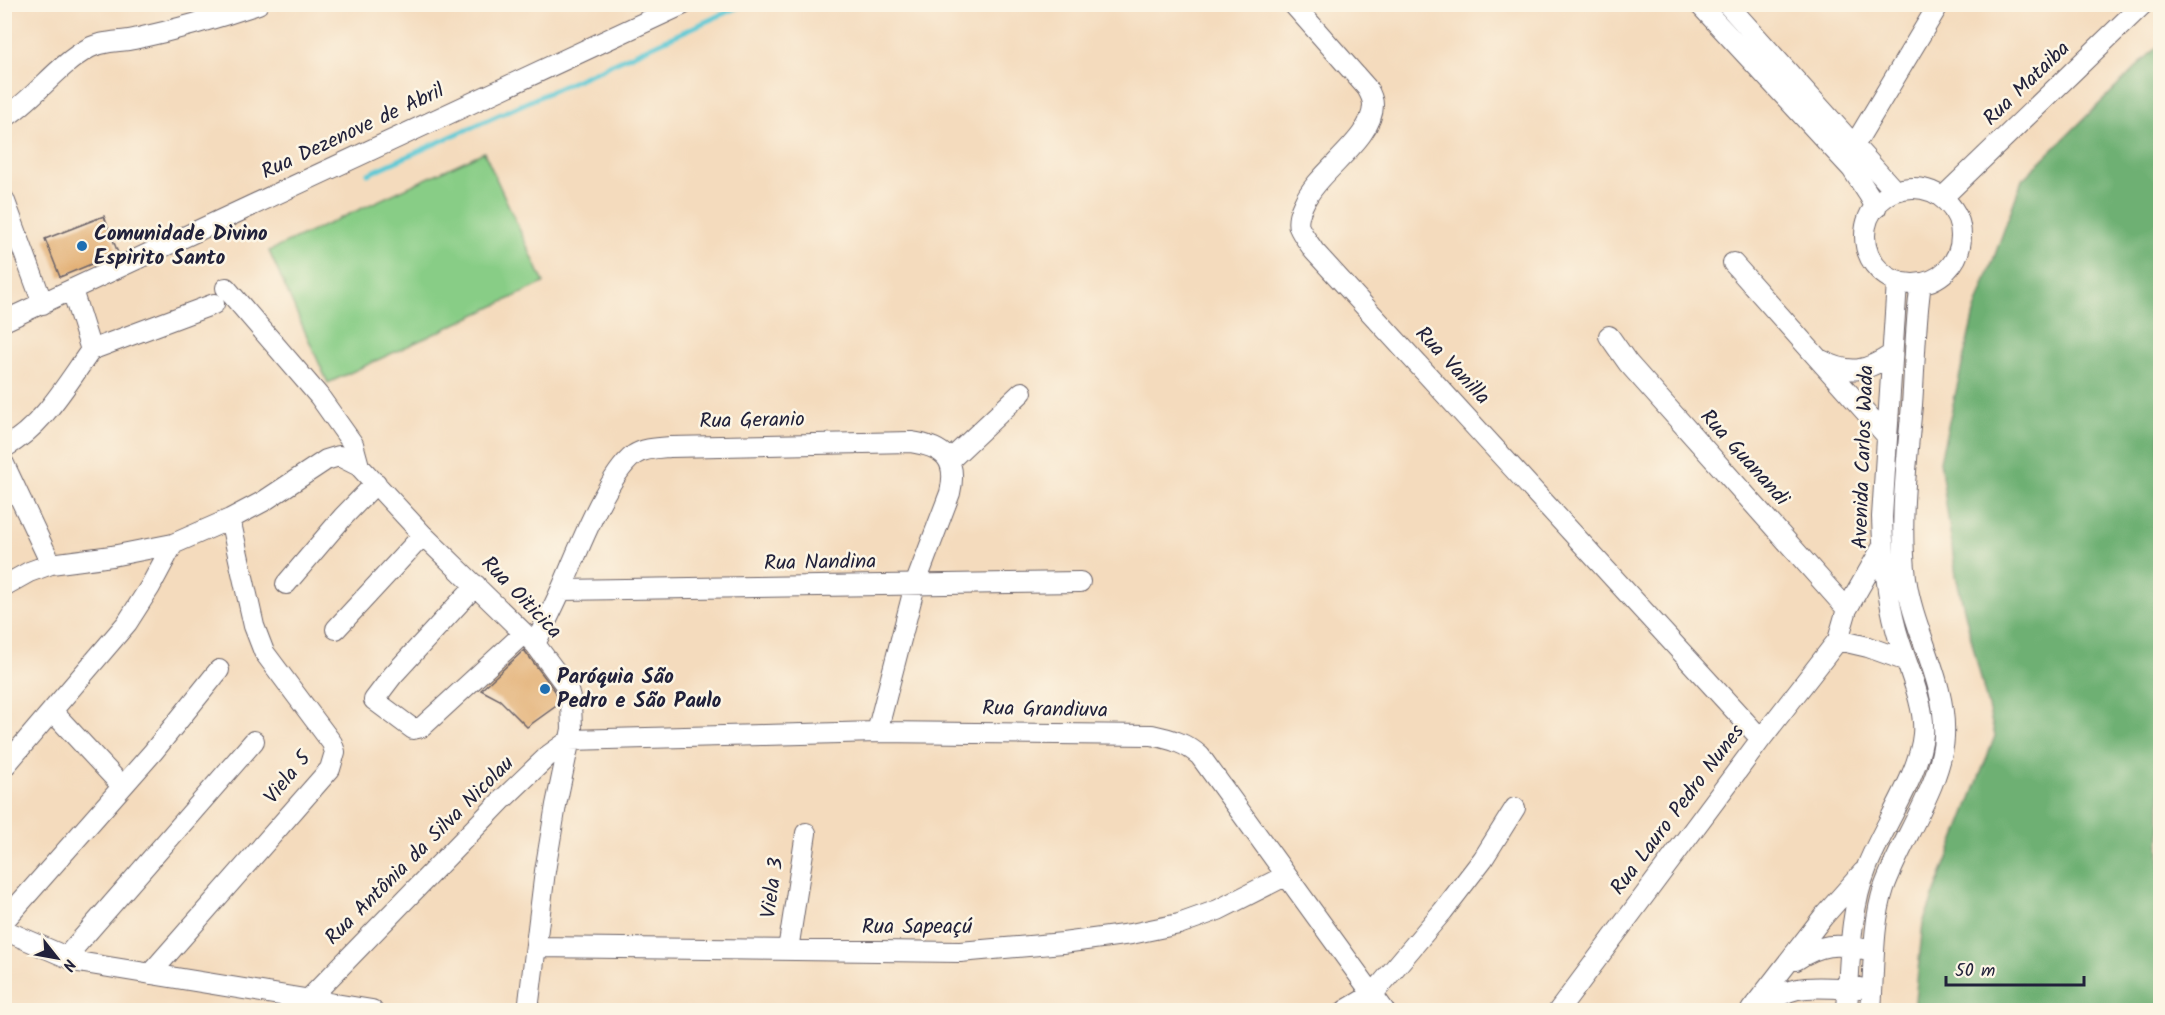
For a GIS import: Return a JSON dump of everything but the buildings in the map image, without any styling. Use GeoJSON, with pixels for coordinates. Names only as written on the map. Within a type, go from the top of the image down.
{"type":"FeatureCollection","features":[{"type":"Feature","properties":{"kind":"street"},"geometry":{"type":"LineString","coordinates":[[4,118],[28,100],[70,60],[92,47],[190,26],[258,4]]}},
{"type":"Feature","properties":{"kind":"street","name":"Rua Dezenove de Abril"},"geometry":{"type":"LineString","coordinates":[[4,321],[684,4]]}},
{"type":"Feature","properties":{"kind":"street","name":"Rua Vanilla"},"geometry":{"type":"LineString","coordinates":[[1293,4],[1367,88],[1373,98],[1373,106],[1364,132],[1314,184],[1300,212],[1299,227],[1314,251],[1761,739]]}},
{"type":"Feature","properties":{"kind":"street"},"geometry":{"type":"LineString","coordinates":[[1699,4],[1852,169],[1876,208]]}},
{"type":"Feature","properties":{"kind":"street"},"geometry":{"type":"LineString","coordinates":[[1727,4],[1747,13],[1895,190]]}},
{"type":"Feature","properties":{"kind":"street"},"geometry":{"type":"LineString","coordinates":[[1855,144],[1940,4]]}},
{"type":"Feature","properties":{"kind":"street","name":"Rua Mataiba"},"geometry":{"type":"LineString","coordinates":[[1943,197],[2143,4]]}},
{"type":"Feature","properties":{"kind":"street"},"geometry":{"type":"LineString","coordinates":[[1912,187],[1928,189],[1943,197],[1954,210],[1960,225],[1961,242],[1948,269],[1936,278],[1921,283],[1897,282],[1879,270],[1870,258],[1865,244],[1865,228],[1871,213],[1895,190],[1912,187]]}},
{"type":"Feature","properties":{"kind":"street"},"geometry":{"type":"LineString","coordinates":[[4,199],[43,303]]}},
{"type":"Feature","properties":{"kind":"street"},"geometry":{"type":"LineString","coordinates":[[1733,263],[1886,435]]}},
{"type":"Feature","properties":{"kind":"street","name":"Avenida Carlos Wada"},"geometry":{"type":"LineString","coordinates":[[1847,1011],[1851,946],[1859,891],[1866,868],[1910,776],[1923,735],[1923,711],[1904,660],[1888,599],[1882,546],[1886,435],[1897,282]]}},
{"type":"Feature","properties":{"kind":"street","name":"Avenida Carlos Wada"},"geometry":{"type":"LineString","coordinates":[[1871,1011],[1875,951],[1883,892],[1931,784],[1944,740],[1944,708],[1914,616],[1906,578],[1904,552],[1908,447],[1917,310],[1921,283]]}},
{"type":"Feature","properties":{"kind":"street"},"geometry":{"type":"LineString","coordinates":[[72,290],[91,350]]}},
{"type":"Feature","properties":{"kind":"street"},"geometry":{"type":"LineString","coordinates":[[4,448],[19,440],[40,419],[91,350],[220,296],[320,396],[353,444],[359,466]]}},
{"type":"Feature","properties":{"kind":"street","name":"Rua Guanandi"},"geometry":{"type":"LineString","coordinates":[[1609,336],[1628,363],[1847,609]]}},
{"type":"Feature","properties":{"kind":"street"},"geometry":{"type":"LineString","coordinates":[[1819,359],[1845,369],[1858,370],[1875,365],[1892,354]]}},
{"type":"Feature","properties":{"kind":"street"},"geometry":{"type":"LineString","coordinates":[[877,732],[915,585],[950,493],[953,470],[949,461],[1022,392]]}},
{"type":"Feature","properties":{"kind":"street","name":"Rua Geranio"},"geometry":{"type":"LineString","coordinates":[[529,639],[561,590],[585,534],[621,469],[634,455],[644,450],[670,447],[911,442],[931,447],[949,461]]}},
{"type":"Feature","properties":{"kind":"street","name":"Rua Oiticica"},"geometry":{"type":"LineString","coordinates":[[230,519],[264,501],[326,460],[339,456],[359,466],[376,483],[423,535],[529,639],[567,687],[572,713],[570,740],[556,805],[528,1011]]}},
{"type":"Feature","properties":{"kind":"street"},"geometry":{"type":"LineString","coordinates":[[4,464],[51,564]]}},
{"type":"Feature","properties":{"kind":"street"},"geometry":{"type":"LineString","coordinates":[[286,585],[343,517],[376,483]]}},
{"type":"Feature","properties":{"kind":"street"},"geometry":{"type":"LineString","coordinates":[[4,586],[28,572],[51,564],[112,556],[172,544],[230,519]]}},
{"type":"Feature","properties":{"kind":"street","name":"Viela 5"},"geometry":{"type":"LineString","coordinates":[[150,974],[330,770],[335,752],[328,735],[264,652],[254,626],[230,519]]}},
{"type":"Feature","properties":{"kind":"street"},"geometry":{"type":"LineString","coordinates":[[336,629],[423,535]]}},
{"type":"Feature","properties":{"kind":"street"},"geometry":{"type":"LineString","coordinates":[[4,768],[127,623],[150,587],[172,544]]}},
{"type":"Feature","properties":{"kind":"street","name":"Rua Lauro Pedro Nunes"},"geometry":{"type":"LineString","coordinates":[[1559,1011],[1761,739],[1838,640],[1847,609],[1882,546]]}},
{"type":"Feature","properties":{"kind":"street","name":"Rua Nandina"},"geometry":{"type":"LineString","coordinates":[[561,590],[1080,582]]}},
{"type":"Feature","properties":{"kind":"street"},"geometry":{"type":"LineString","coordinates":[[476,585],[393,675],[374,700],[413,729],[422,727],[529,639]]}},
{"type":"Feature","properties":{"kind":"street"},"geometry":{"type":"LineString","coordinates":[[1838,640],[1868,647],[1904,660]]}},
{"type":"Feature","properties":{"kind":"street"},"geometry":{"type":"LineString","coordinates":[[4,921],[153,752],[219,670]]}},
{"type":"Feature","properties":{"kind":"street"},"geometry":{"type":"LineString","coordinates":[[52,711],[122,786]]}},
{"type":"Feature","properties":{"kind":"street","name":"Rua Grandiuva"},"geometry":{"type":"LineString","coordinates":[[570,740],[877,732],[1152,735],[1179,742],[1191,747],[1200,756],[1384,1011]]}},
{"type":"Feature","properties":{"kind":"street","name":"Rua Antônia da Silva Nicolau"},"geometry":{"type":"LineString","coordinates":[[308,1000],[502,800],[549,755],[570,740]]}},
{"type":"Feature","properties":{"kind":"street"},"geometry":{"type":"LineString","coordinates":[[66,957],[254,741]]}},
{"type":"Feature","properties":{"kind":"street"},"geometry":{"type":"LineString","coordinates":[[1346,1011],[1372,994],[1456,894],[1483,859],[1515,808]]}},
{"type":"Feature","properties":{"kind":"street","name":"Viela 3"},"geometry":{"type":"LineString","coordinates":[[788,950],[806,833]]}},
{"type":"Feature","properties":{"kind":"street"},"geometry":{"type":"LineString","coordinates":[[1751,1011],[1822,917],[1866,868]]}},
{"type":"Feature","properties":{"kind":"street","name":"Rua Sapeaçú"},"geometry":{"type":"LineString","coordinates":[[536,947],[960,952],[1131,934],[1179,924],[1218,910],[1285,876]]}},
{"type":"Feature","properties":{"kind":"street"},"geometry":{"type":"LineString","coordinates":[[4,930],[78,962],[372,1011]]}},
{"type":"Feature","properties":{"kind":"street"},"geometry":{"type":"LineString","coordinates":[[1786,966],[1812,949],[1830,945],[1875,951]]}},
{"type":"Feature","properties":{"kind":"street"},"geometry":{"type":"LineString","coordinates":[[1758,1011],[1787,991],[1800,987],[1873,988]]}},
{"type":"Feature","properties":{"kind":"green space"},"geometry":{"type":"Polygon","coordinates":[[[2160,44],[2160,1010],[1914,1010],[1923,923],[1995,736],[1956,576],[1940,461],[1974,313],[2022,180],[2160,44]]]}},
{"type":"Feature","properties":{"kind":"green space"},"geometry":{"type":"Polygon","coordinates":[[[484,152],[544,283],[328,383],[269,251],[484,152]]]}},
{"type":"Feature","properties":{"kind":"waterway"},"geometry":{"type":"LineString","coordinates":[[368,174],[745,4]]}},
{"type":"Feature","properties":{"kind":"place","name":"Comunidade Divino Espirito Santo"},"geometry":{"type":"Point","coordinates":[82,246]}},
{"type":"Feature","properties":{"kind":"place","name":"Paróquia São Pedro e São Paulo"},"geometry":{"type":"Point","coordinates":[545,689]}}]}
